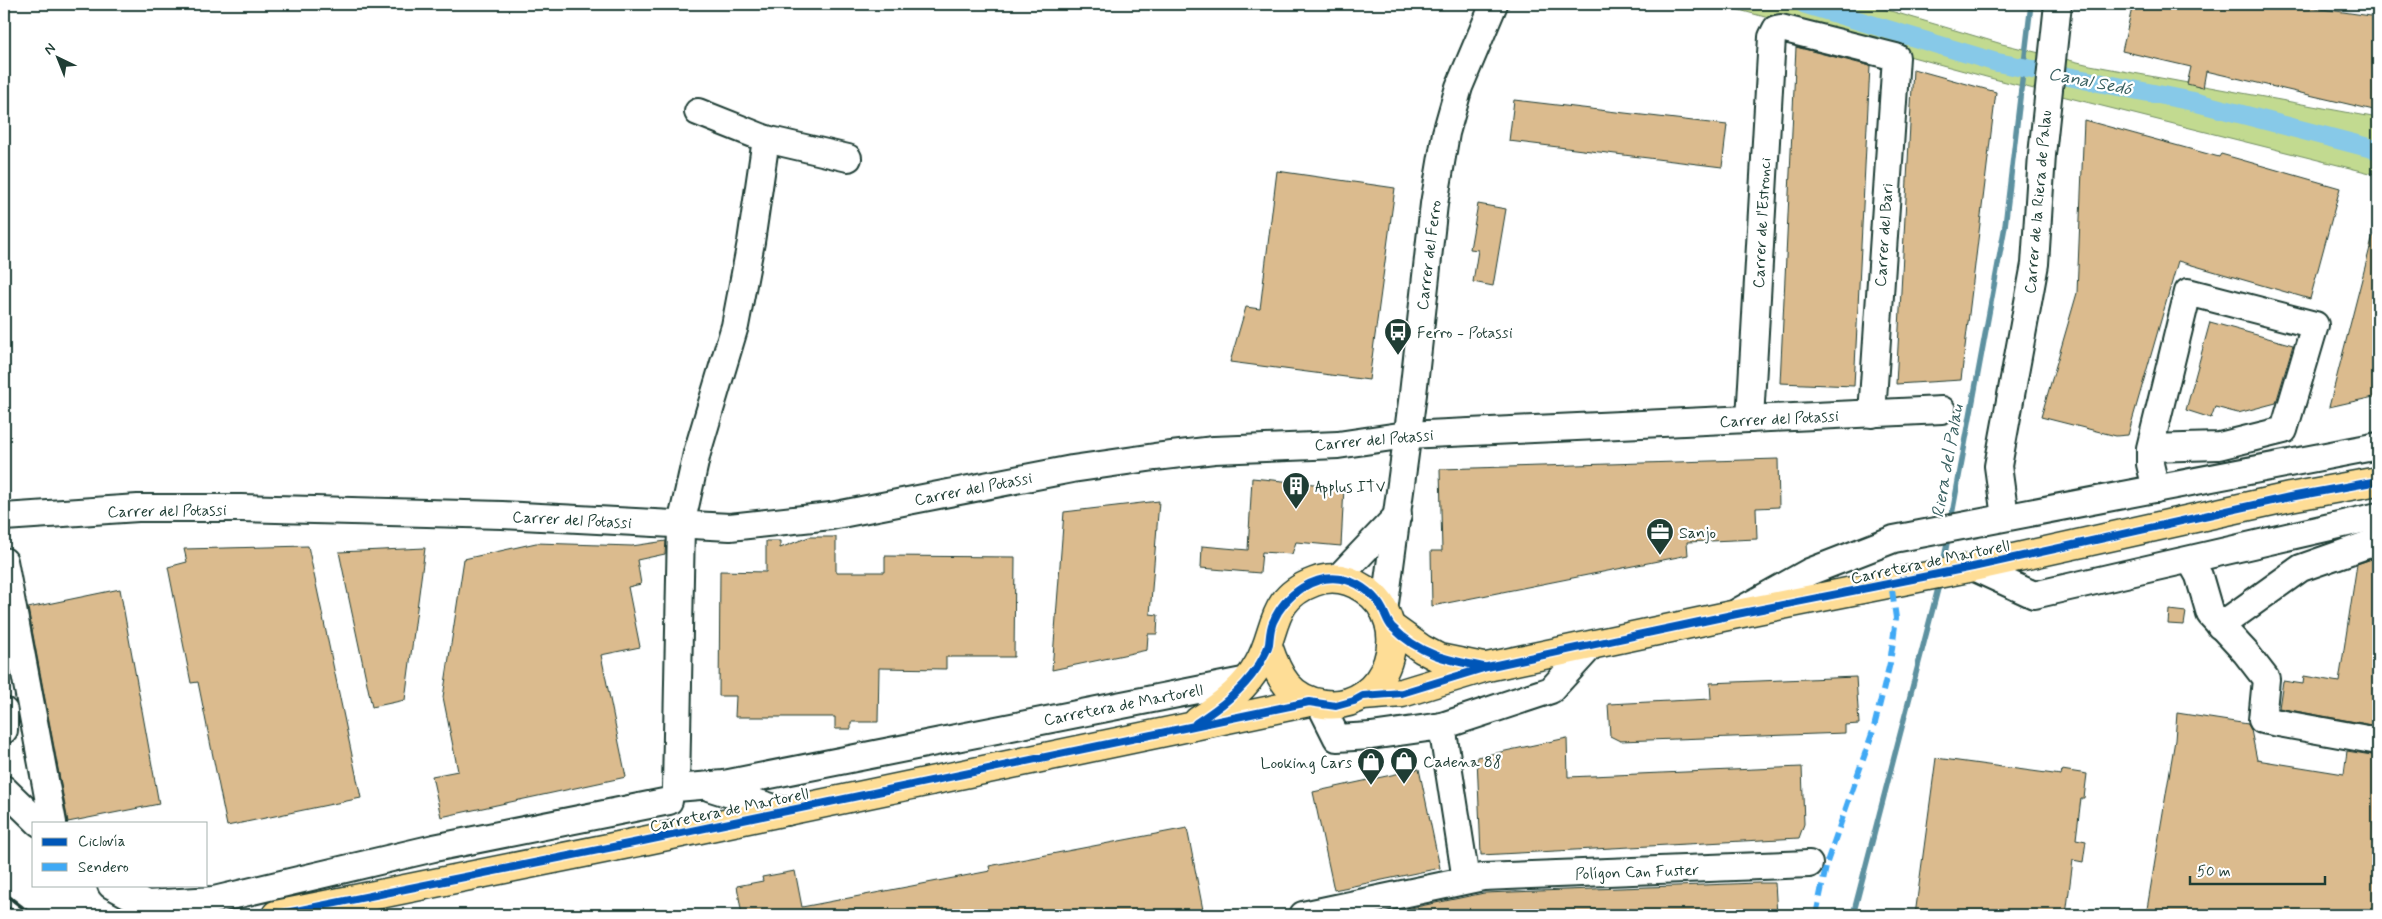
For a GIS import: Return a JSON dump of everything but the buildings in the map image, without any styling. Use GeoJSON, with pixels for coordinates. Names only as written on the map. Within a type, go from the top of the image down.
{"type":"FeatureCollection","features":[{"type":"Feature","properties":{"kind":"main road","name":"Carretera de Martorell"},"geometry":{"type":"LineString","coordinates":[[1363,696],[1402,693],[1486,667],[1973,567],[2290,497],[2378,481]]}},
{"type":"Feature","properties":{"kind":"main road","name":"Carretera de Martorell"},"geometry":{"type":"LineString","coordinates":[[1188,728],[1216,710],[1248,680],[1268,646],[1273,622],[1290,598],[1314,582],[1338,578],[1349,581],[1374,596],[1387,618],[1422,649],[1439,658],[1486,667]]}},
{"type":"Feature","properties":{"kind":"main road","name":"Carretera de Martorell"},"geometry":{"type":"LineString","coordinates":[[276,915],[787,812],[1188,728],[1315,703],[1336,706],[1354,701],[1363,696],[1382,677],[1391,652],[1387,618]]}},
{"type":"Feature","properties":{"kind":"main road"},"geometry":{"type":"LineString","coordinates":[[1268,646],[1281,678],[1295,694],[1315,703]]}},
{"type":"Feature","properties":{"kind":"street","name":"Carrer del Ferro"},"geometry":{"type":"LineString","coordinates":[[1387,618],[1406,435],[1413,394],[1434,204],[1446,133],[1459,87],[1494,4]]}},
{"type":"Feature","properties":{"kind":"street","name":"Carrer de la Riera de Palau"},"geometry":{"type":"LineString","coordinates":[[2004,517],[1998,466],[2035,264],[2047,98],[2058,4]]}},
{"type":"Feature","properties":{"kind":"street","name":"Carrer del Bari"},"geometry":{"type":"LineString","coordinates":[[1776,29],[1781,28],[1896,57],[1872,414]]}},
{"type":"Feature","properties":{"kind":"street","name":"Carrer de l'Estronci"},"geometry":{"type":"LineString","coordinates":[[1750,419],[1772,37],[1776,29]]}},
{"type":"Feature","properties":{"kind":"street"},"geometry":{"type":"LineString","coordinates":[[698,112],[766,139],[848,158]]}},
{"type":"Feature","properties":{"kind":"street"},"geometry":{"type":"LineString","coordinates":[[113,886],[146,904],[214,900],[434,848],[672,795],[681,525],[697,453],[735,326],[751,242],[766,139]]}},
{"type":"Feature","properties":{"kind":"street"},"geometry":{"type":"LineString","coordinates":[[2150,448],[2219,446],[2284,430],[2315,325],[2188,292],[2150,448],[2150,464],[2156,488]]}},
{"type":"Feature","properties":{"kind":"street","name":"Carrer del Potassi"},"geometry":{"type":"LineString","coordinates":[[4,516],[138,508],[269,509],[502,515],[730,527],[831,516],[1090,466],[1214,450],[1338,445],[1406,435],[1942,410]]}},
{"type":"Feature","properties":{"kind":"street","name":"Carretera de Martorell"},"geometry":{"type":"LineString","coordinates":[[1732,615],[1809,572],[1894,539],[2378,446]]}},
{"type":"Feature","properties":{"kind":"street"},"geometry":{"type":"LineString","coordinates":[[1338,578],[1398,515]]}},
{"type":"Feature","properties":{"kind":"street","name":"Carretera de Martorell"},"geometry":{"type":"LineString","coordinates":[[1973,567],[2034,595],[2378,516]]}},
{"type":"Feature","properties":{"kind":"street"},"geometry":{"type":"LineString","coordinates":[[2220,626],[2301,568],[2378,541]]}},
{"type":"Feature","properties":{"kind":"street"},"geometry":{"type":"LineString","coordinates":[[4,560],[52,822]]}},
{"type":"Feature","properties":{"kind":"street"},"geometry":{"type":"LineString","coordinates":[[2190,560],[2199,576],[2210,614],[2266,679],[2262,720],[2378,741]]}},
{"type":"Feature","properties":{"kind":"street"},"geometry":{"type":"LineString","coordinates":[[1315,703],[1337,738],[1372,736],[1442,726],[1551,690],[1592,645]]}},
{"type":"Feature","properties":{"kind":"street","name":"Carretera de Martorell"},"geometry":{"type":"LineString","coordinates":[[644,841],[672,795],[703,786],[724,784],[1248,680]]}},
{"type":"Feature","properties":{"kind":"street"},"geometry":{"type":"LineString","coordinates":[[4,711],[4,730]]}},
{"type":"Feature","properties":{"kind":"street"},"geometry":{"type":"LineString","coordinates":[[1442,726],[1466,880]]}},
{"type":"Feature","properties":{"kind":"street","name":"Carretera de Martorell"},"geometry":{"type":"LineString","coordinates":[[703,786],[787,812]]}},
{"type":"Feature","properties":{"kind":"street"},"geometry":{"type":"LineString","coordinates":[[4,789],[38,822]]}},
{"type":"Feature","properties":{"kind":"street","name":"Polígon Can Fuster"},"geometry":{"type":"LineString","coordinates":[[1303,915],[1466,880],[1493,876],[1809,864]]}},
{"type":"Feature","properties":{"kind":"street","name":"Carretera de Martorell"},"geometry":{"type":"LineString","coordinates":[[267,888],[327,905]]}},
{"type":"Feature","properties":{"kind":"street"},"geometry":{"type":"LineString","coordinates":[[235,915],[267,888]]}},
{"type":"Feature","properties":{"kind":"green space"},"geometry":{"type":"Polygon","coordinates":[[[1717,4],[1867,4],[2002,44],[2090,65],[2378,118],[2378,175],[1990,78],[1717,4]]]}},
{"type":"Feature","properties":{"kind":"waterway","name":"Canal Sedó"},"geometry":{"type":"LineString","coordinates":[[1804,4],[1995,62],[2191,101],[2378,150]]}},
{"type":"Feature","properties":{"kind":"waterway","name":"Riera del Palau"},"geometry":{"type":"LineString","coordinates":[[1951,520],[2005,226],[2031,4]]}},
{"type":"Feature","properties":{"kind":"waterway","name":"Riera del Palau"},"geometry":{"type":"LineString","coordinates":[[1943,565],[1948,537]]}},
{"type":"Feature","properties":{"kind":"waterway","name":"Riera del Palau"},"geometry":{"type":"LineString","coordinates":[[1853,915],[1940,581]]}},
{"type":"Feature","properties":{"kind":"railway"},"geometry":{"type":"LineString","coordinates":[[4,893],[32,915]]}},
{"type":"Feature","properties":{"kind":"railway"},"geometry":{"type":"LineString","coordinates":[[4,905],[17,915]]}},
{"type":"Feature","properties":{"kind":"marked path"},"geometry":{"type":"LineString","coordinates":[[1816,915],[1827,862],[1873,731],[1890,663],[1896,618],[1891,583]]}},
{"type":"Feature","properties":{"kind":"cycle path"},"geometry":{"type":"LineString","coordinates":[[276,915],[643,841],[1309,702],[1336,706],[1354,701],[1363,696],[1402,693],[1487,667],[1732,615],[1973,567],[2290,497],[2378,481]]}},
{"type":"Feature","properties":{"kind":"cycle path"},"geometry":{"type":"LineString","coordinates":[[1196,723],[1230,698],[1257,668],[1267,650],[1273,622],[1285,602],[1293,594],[1313,582],[1324,579],[1346,580],[1372,595],[1392,627],[1413,644],[1446,659],[1484,667]]}},
{"type":"Feature","properties":{"kind":"place","name":"Ferro - Potassi"},"geometry":{"type":"Point","coordinates":[1398,356]}},
{"type":"Feature","properties":{"kind":"place","name":"Applus ITV"},"geometry":{"type":"Point","coordinates":[1296,510]}},
{"type":"Feature","properties":{"kind":"place","name":"Sanjo"},"geometry":{"type":"Point","coordinates":[1660,556]}},
{"type":"Feature","properties":{"kind":"place","name":"Cadena 88"},"geometry":{"type":"Point","coordinates":[1404,785]}},
{"type":"Feature","properties":{"kind":"place","name":"Looking Cars"},"geometry":{"type":"Point","coordinates":[1371,786]}}]}
